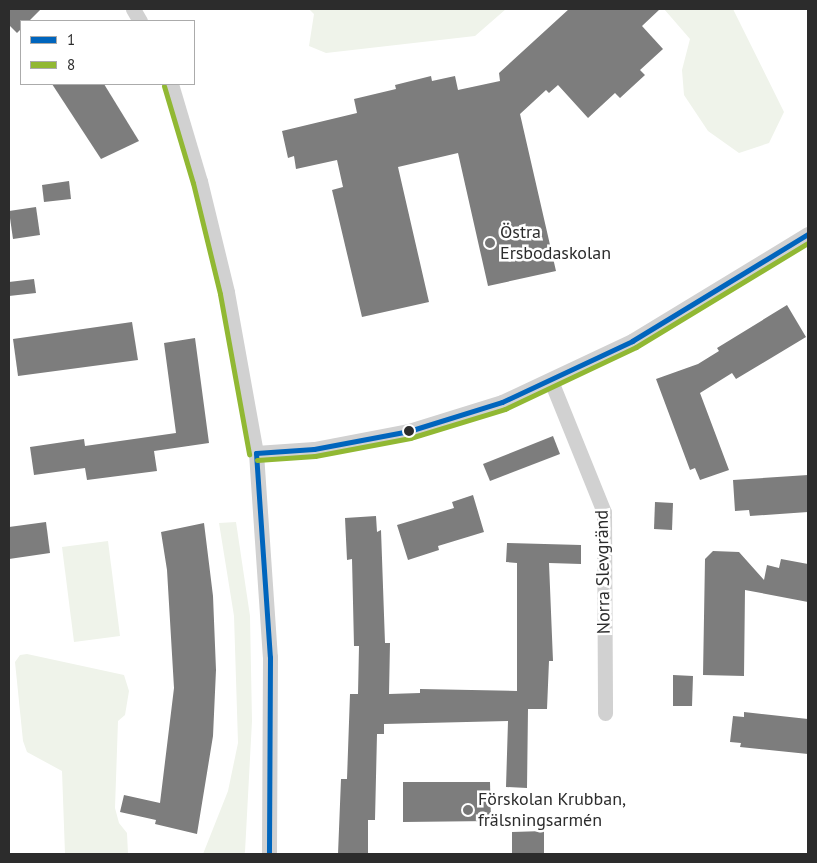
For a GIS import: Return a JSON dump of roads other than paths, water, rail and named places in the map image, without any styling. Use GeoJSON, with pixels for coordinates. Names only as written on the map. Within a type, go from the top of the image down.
{"type":"FeatureCollection","features":[{"type":"Feature","properties":{"kind":"street"},"geometry":{"type":"LineString","coordinates":[[133,9],[139,20]]}},
{"type":"Feature","properties":{"kind":"street"},"geometry":{"type":"LineString","coordinates":[[171,85],[200,181],[227,292],[256,452],[270,657],[269,854]]}},
{"type":"Feature","properties":{"kind":"street"},"geometry":{"type":"LineString","coordinates":[[256,452],[314,449],[410,431],[502,402],[551,381],[632,340],[808,234]]}},
{"type":"Feature","properties":{"kind":"street","name":"Norra Slevgränd"},"geometry":{"type":"LineString","coordinates":[[551,381],[604,512],[605,713]]}},
{"type":"Feature","properties":{"kind":"place","name":"Östra Ersbodaskolan"},"geometry":{"type":"Point","coordinates":[490,243]}},
{"type":"Feature","properties":{"kind":"place","name":"Förskolan Krubban, frälsningsarmén"},"geometry":{"type":"Point","coordinates":[468,810]}}]}
